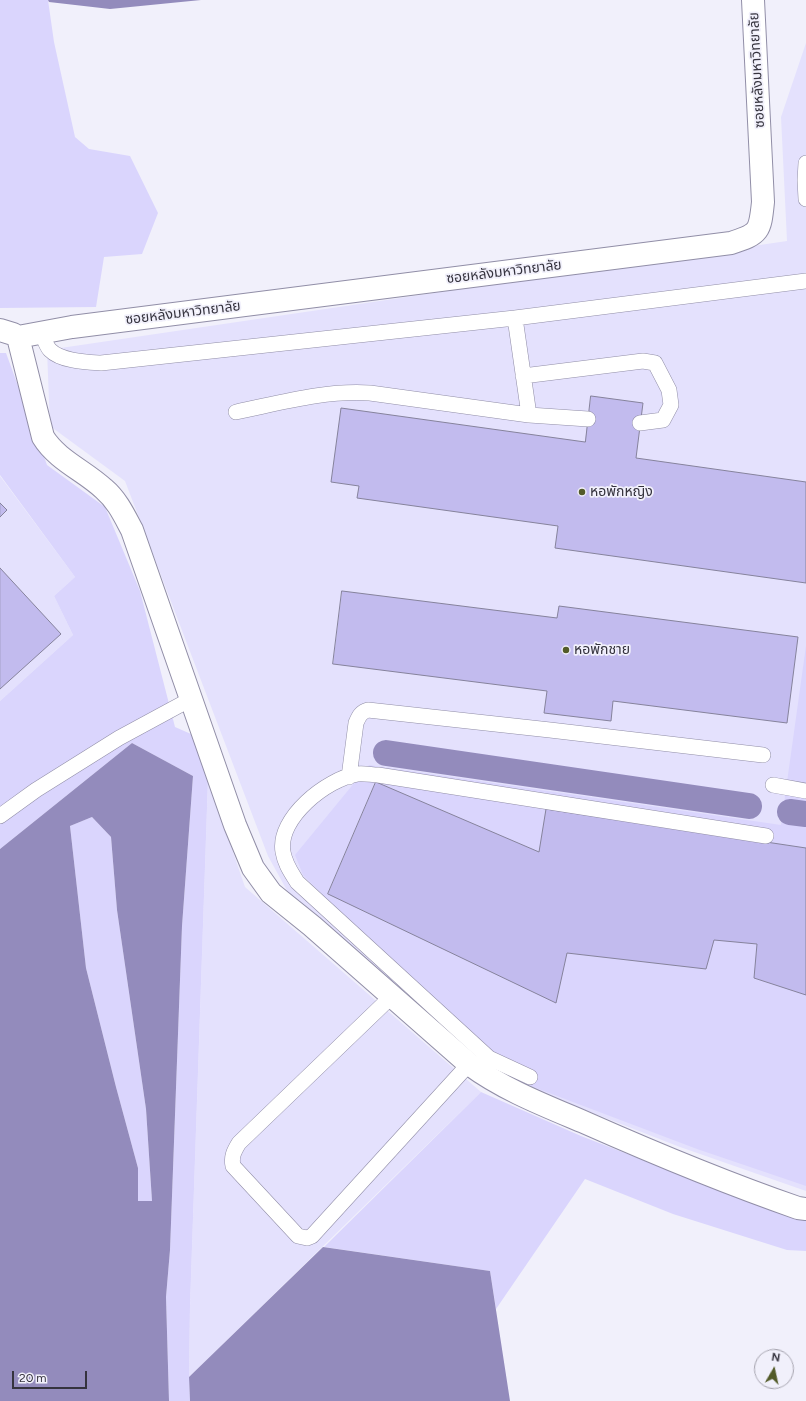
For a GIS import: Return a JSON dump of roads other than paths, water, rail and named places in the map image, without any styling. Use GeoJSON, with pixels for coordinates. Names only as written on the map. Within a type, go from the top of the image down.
{"type":"FeatureCollection","features":[{"type":"Feature","properties":{"kind":"street","name":"ซอยหลังมหาวิทยาลัย"},"geometry":{"type":"LineString","coordinates":[[7,333],[42,333],[72,327],[731,243],[742,240],[756,232],[761,224],[763,202],[753,0]]}},
{"type":"Feature","properties":{"kind":"street"},"geometry":{"type":"LineString","coordinates":[[7,333],[43,437],[49,447],[105,489],[120,506],[132,530],[235,825],[249,861],[258,877],[271,893],[469,1064],[501,1085],[647,1150],[752,1192],[798,1208],[806,1209]]}},
{"type":"Feature","properties":{"kind":"lane"},"geometry":{"type":"LineString","coordinates":[[806,163],[806,199]]}},
{"type":"Feature","properties":{"kind":"lane"},"geometry":{"type":"LineString","coordinates":[[42,333],[49,350],[63,357],[79,361],[101,363],[515,318],[806,281]]}},
{"type":"Feature","properties":{"kind":"lane"},"geometry":{"type":"LineString","coordinates":[[515,318],[528,415]]}},
{"type":"Feature","properties":{"kind":"lane"},"geometry":{"type":"LineString","coordinates":[[523,376],[643,361],[655,363],[669,390],[671,405],[663,420],[640,423]]}},
{"type":"Feature","properties":{"kind":"lane"},"geometry":{"type":"LineString","coordinates":[[236,412],[320,394],[353,392],[370,393],[528,415],[588,419]]}},
{"type":"Feature","properties":{"kind":"lane"},"geometry":{"type":"LineString","coordinates":[[0,816],[36,790],[120,738],[191,699]]}},
{"type":"Feature","properties":{"kind":"lane"},"geometry":{"type":"LineString","coordinates":[[349,776],[358,716],[368,710],[763,755]]}},
{"type":"Feature","properties":{"kind":"lane"},"geometry":{"type":"LineString","coordinates":[[530,1077],[489,1058],[297,882],[287,866],[282,851],[285,830],[298,810],[312,797],[349,776],[358,774],[378,775],[766,836]]}},
{"type":"Feature","properties":{"kind":"lane"},"geometry":{"type":"LineString","coordinates":[[773,786],[806,791]]}},
{"type":"Feature","properties":{"kind":"lane"},"geometry":{"type":"LineString","coordinates":[[392,996],[239,1143],[233,1152],[233,1166],[298,1236],[307,1238],[312,1236],[469,1064]]}},
{"type":"Feature","properties":{"kind":"waterway"},"geometry":{"type":"LineString","coordinates":[[386,753],[749,806]]}},
{"type":"Feature","properties":{"kind":"waterway"},"geometry":{"type":"LineString","coordinates":[[790,812],[806,814]]}},
{"type":"Feature","properties":{"kind":"place","name":"หอพักหญิง"},"geometry":{"type":"Point","coordinates":[582,492]}},
{"type":"Feature","properties":{"kind":"place","name":"หอพักชาย"},"geometry":{"type":"Point","coordinates":[566,650]}}]}
